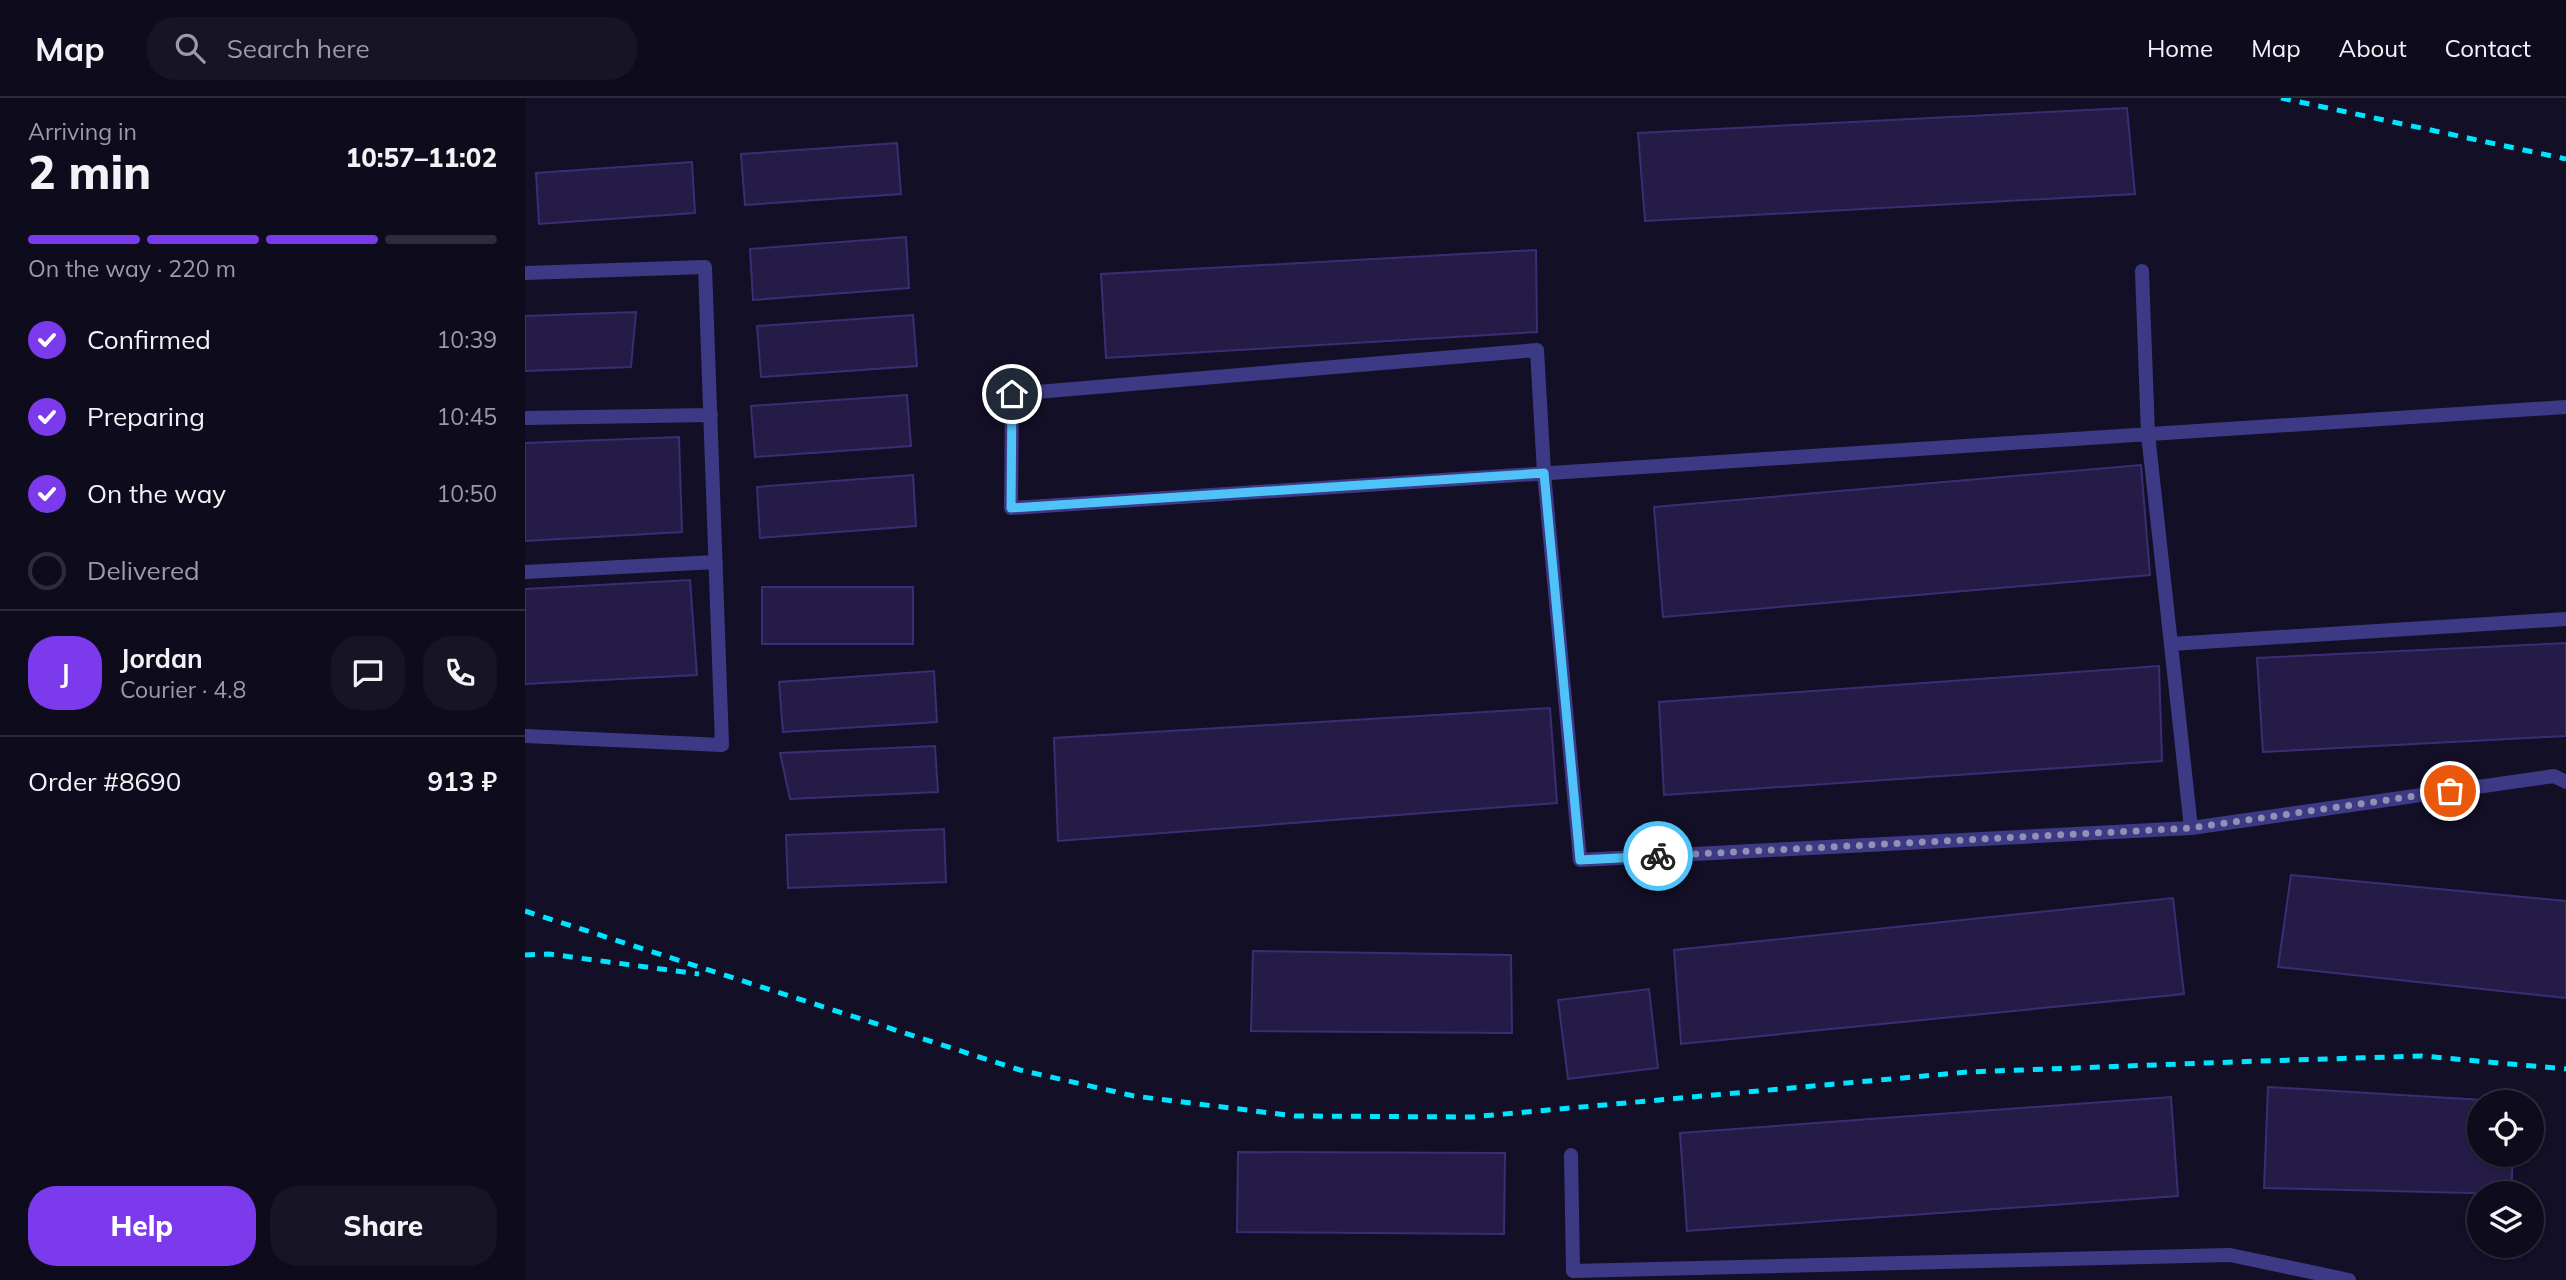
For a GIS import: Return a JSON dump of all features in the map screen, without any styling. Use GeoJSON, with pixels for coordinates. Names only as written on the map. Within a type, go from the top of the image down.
{"type":"FeatureCollection","features":[{"type":"Feature","properties":{"kind":"lane"},"geometry":{"type":"LineString","coordinates":[[525,273],[705,267],[722,746],[525,736]]}},
{"type":"Feature","properties":{"kind":"lane"},"geometry":{"type":"LineString","coordinates":[[2142,271],[2148,434],[2191,828]]}},
{"type":"Feature","properties":{"kind":"lane"},"geometry":{"type":"LineString","coordinates":[[2566,407],[1544,473],[1011,508],[1012,394],[1537,350],[1544,473],[1580,860],[2191,828],[2554,776],[2566,782]]}},
{"type":"Feature","properties":{"kind":"lane"},"geometry":{"type":"LineString","coordinates":[[525,418],[711,415]]}},
{"type":"Feature","properties":{"kind":"lane"},"geometry":{"type":"LineString","coordinates":[[525,572],[716,562]]}},
{"type":"Feature","properties":{"kind":"lane"},"geometry":{"type":"LineString","coordinates":[[2171,644],[2566,619]]}},
{"type":"Feature","properties":{"kind":"lane"},"geometry":{"type":"LineString","coordinates":[[1571,1155],[1573,1271],[2230,1255],[2349,1280]]}},
{"type":"Feature","properties":{"kind":"building"},"geometry":{"type":"Polygon","coordinates":[[[2127,108],[2135,194],[1645,221],[1638,133],[2127,108]]]}},
{"type":"Feature","properties":{"kind":"building"},"geometry":{"type":"Polygon","coordinates":[[[897,143],[901,194],[745,205],[741,154],[897,143]]]}},
{"type":"Feature","properties":{"kind":"building"},"geometry":{"type":"Polygon","coordinates":[[[692,162],[695,213],[539,224],[536,173],[692,162]]]}},
{"type":"Feature","properties":{"kind":"building"},"geometry":{"type":"Polygon","coordinates":[[[906,237],[909,288],[753,300],[750,249],[906,237]]]}},
{"type":"Feature","properties":{"kind":"building"},"geometry":{"type":"Polygon","coordinates":[[[1536,250],[1537,332],[1106,358],[1101,274],[1536,250]]]}},
{"type":"Feature","properties":{"kind":"building"},"geometry":{"type":"Polygon","coordinates":[[[636,312],[631,367],[525,371],[525,316],[636,312]]]}},
{"type":"Feature","properties":{"kind":"building"},"geometry":{"type":"Polygon","coordinates":[[[913,315],[917,366],[761,377],[757,326],[913,315]]]}},
{"type":"Feature","properties":{"kind":"building"},"geometry":{"type":"Polygon","coordinates":[[[907,395],[911,446],[755,457],[751,406],[907,395]]]}},
{"type":"Feature","properties":{"kind":"building"},"geometry":{"type":"Polygon","coordinates":[[[679,437],[682,532],[525,541],[525,443],[679,437]]]}},
{"type":"Feature","properties":{"kind":"building"},"geometry":{"type":"Polygon","coordinates":[[[2141,465],[2150,575],[1663,617],[1654,507],[2141,465]]]}},
{"type":"Feature","properties":{"kind":"building"},"geometry":{"type":"Polygon","coordinates":[[[913,475],[916,526],[760,538],[757,487],[913,475]]]}},
{"type":"Feature","properties":{"kind":"building"},"geometry":{"type":"Polygon","coordinates":[[[690,580],[697,675],[525,684],[525,589],[690,580]]]}},
{"type":"Feature","properties":{"kind":"building"},"geometry":{"type":"Polygon","coordinates":[[[762,587],[913,587],[913,644],[762,644],[762,587]]]}},
{"type":"Feature","properties":{"kind":"building"},"geometry":{"type":"Polygon","coordinates":[[[2566,643],[2566,736],[2263,752],[2257,658],[2566,643]]]}},
{"type":"Feature","properties":{"kind":"building"},"geometry":{"type":"Polygon","coordinates":[[[2159,666],[2162,761],[1664,795],[1659,702],[2159,666]]]}},
{"type":"Feature","properties":{"kind":"building"},"geometry":{"type":"Polygon","coordinates":[[[934,671],[937,722],[783,732],[779,682],[934,671]]]}},
{"type":"Feature","properties":{"kind":"building"},"geometry":{"type":"Polygon","coordinates":[[[1550,708],[1557,803],[1058,841],[1054,738],[1550,708]]]}},
{"type":"Feature","properties":{"kind":"building"},"geometry":{"type":"Polygon","coordinates":[[[935,746],[938,792],[790,799],[780,753],[935,746]]]}},
{"type":"Feature","properties":{"kind":"building"},"geometry":{"type":"Polygon","coordinates":[[[944,829],[946,882],[788,888],[786,835],[944,829]]]}},
{"type":"Feature","properties":{"kind":"building"},"geometry":{"type":"Polygon","coordinates":[[[2291,875],[2566,901],[2566,998],[2278,967],[2291,875]]]}},
{"type":"Feature","properties":{"kind":"building"},"geometry":{"type":"Polygon","coordinates":[[[2173,898],[2184,994],[1681,1044],[1674,950],[2173,898]]]}},
{"type":"Feature","properties":{"kind":"building"},"geometry":{"type":"Polygon","coordinates":[[[1253,951],[1511,955],[1512,1033],[1251,1031],[1253,951]]]}},
{"type":"Feature","properties":{"kind":"building"},"geometry":{"type":"Polygon","coordinates":[[[1649,989],[1658,1068],[1568,1079],[1558,1000],[1649,989]]]}},
{"type":"Feature","properties":{"kind":"building"},"geometry":{"type":"Polygon","coordinates":[[[2268,1087],[2467,1099],[2467,1167],[2512,1167],[2512,1181],[2467,1181],[2467,1193],[2264,1188],[2268,1087]]]}},
{"type":"Feature","properties":{"kind":"building"},"geometry":{"type":"Polygon","coordinates":[[[2171,1097],[2178,1196],[1687,1231],[1680,1133],[2171,1097]]]}},
{"type":"Feature","properties":{"kind":"building"},"geometry":{"type":"Polygon","coordinates":[[[1238,1152],[1505,1153],[1504,1234],[1237,1232],[1238,1152]]]}},
{"type":"Feature","properties":{"kind":"railway"},"geometry":{"type":"LineString","coordinates":[[2281,98],[2566,159]]}},
{"type":"Feature","properties":{"kind":"railway"},"geometry":{"type":"LineString","coordinates":[[525,911],[1020,1070],[1134,1096],[1295,1116],[1471,1117],[1968,1072],[2260,1061],[2422,1056],[2566,1069]]}},
{"type":"Feature","properties":{"kind":"railway"},"geometry":{"type":"LineString","coordinates":[[525,955],[549,954],[699,974]]}},
{"type":"Feature","properties":{"kind":"way so far"},"geometry":{"type":"LineString","coordinates":[[1658,856],[2191,828],[2450,791]]}},
{"type":"Feature","properties":{"kind":"route"},"geometry":{"type":"LineString","coordinates":[[1012,394],[1011,508],[1544,473],[1580,860],[1658,856]]}}]}
